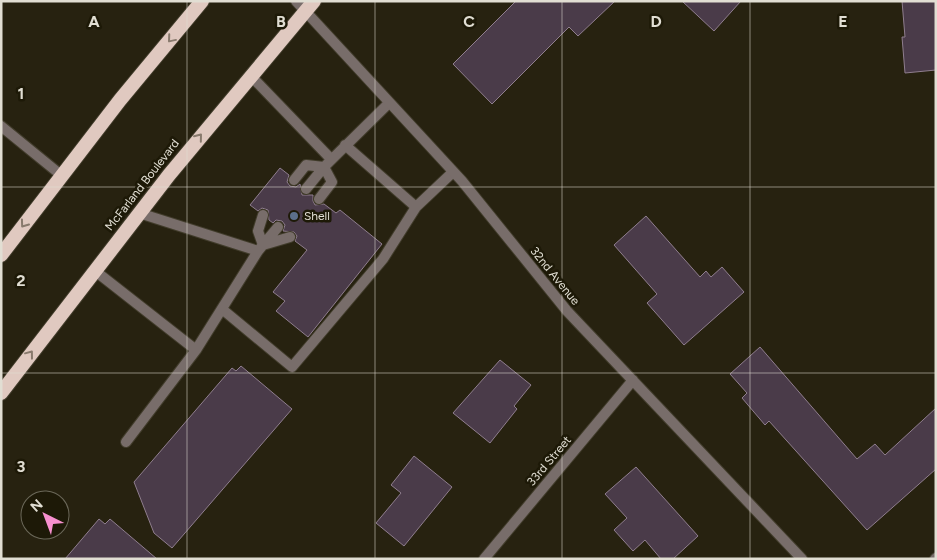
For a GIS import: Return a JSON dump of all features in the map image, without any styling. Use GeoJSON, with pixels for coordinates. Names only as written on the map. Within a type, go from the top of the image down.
{"type":"FeatureCollection","features":[{"type":"Feature","properties":{"kind":"highway"},"geometry":{"type":"LineString","coordinates":[[1,255],[120,100],[202,1]]}},
{"type":"Feature","properties":{"kind":"highway","name":"McFarland Boulevard"},"geometry":{"type":"LineString","coordinates":[[1,393],[94,270],[251,76],[300,7],[314,1]]}},
{"type":"Feature","properties":{"kind":"street","name":"32nd Avenue"},"geometry":{"type":"LineString","coordinates":[[300,7],[453,172],[567,311],[802,559]]}},
{"type":"Feature","properties":{"kind":"street"},"geometry":{"type":"LineString","coordinates":[[251,76],[328,163],[332,182],[319,199]]}},
{"type":"Feature","properties":{"kind":"street"},"geometry":{"type":"LineString","coordinates":[[306,189],[345,145],[389,103]]}},
{"type":"Feature","properties":{"kind":"street"},"geometry":{"type":"LineString","coordinates":[[1,126],[61,175]]}},
{"type":"Feature","properties":{"kind":"street"},"geometry":{"type":"LineString","coordinates":[[345,145],[416,207]]}},
{"type":"Feature","properties":{"kind":"street"},"geometry":{"type":"LineString","coordinates":[[294,180],[306,165],[328,163]]}},
{"type":"Feature","properties":{"kind":"street"},"geometry":{"type":"LineString","coordinates":[[222,309],[292,367],[384,259],[416,207],[453,172]]}},
{"type":"Feature","properties":{"kind":"street"},"geometry":{"type":"LineString","coordinates":[[139,213],[261,248],[290,237]]}},
{"type":"Feature","properties":{"kind":"street"},"geometry":{"type":"LineString","coordinates":[[261,248],[258,231],[263,215]]}},
{"type":"Feature","properties":{"kind":"street"},"geometry":{"type":"LineString","coordinates":[[126,442],[196,350],[261,248],[278,227]]}},
{"type":"Feature","properties":{"kind":"street"},"geometry":{"type":"LineString","coordinates":[[94,270],[196,350]]}},
{"type":"Feature","properties":{"kind":"street","name":"33rd Street"},"geometry":{"type":"LineString","coordinates":[[484,559],[633,380]]}},
{"type":"Feature","properties":{"kind":"building"},"geometry":{"type":"Polygon","coordinates":[[[516,1],[615,1],[578,36],[569,27],[492,104],[453,64],[516,1]]]}},
{"type":"Feature","properties":{"kind":"building"},"geometry":{"type":"Polygon","coordinates":[[[682,1],[741,1],[714,31],[682,1]]]}},
{"type":"Feature","properties":{"kind":"building"},"geometry":{"type":"Polygon","coordinates":[[[902,1],[936,1],[936,70],[905,73],[902,1]]]}},
{"type":"Feature","properties":{"kind":"building"},"geometry":{"type":"Polygon","coordinates":[[[280,168],[289,175],[287,182],[290,186],[296,187],[300,184],[302,195],[313,195],[315,205],[324,204],[336,213],[340,210],[382,244],[308,337],[276,311],[285,301],[273,292],[307,250],[295,241],[297,236],[294,232],[283,231],[285,225],[282,221],[276,220],[273,223],[269,220],[268,210],[262,208],[258,211],[250,205],[280,168]]]}},
{"type":"Feature","properties":{"kind":"building"},"geometry":{"type":"Polygon","coordinates":[[[646,216],[700,277],[706,271],[711,277],[722,267],[744,292],[684,345],[647,303],[657,294],[614,245],[646,216]]]}},
{"type":"Feature","properties":{"kind":"building"},"geometry":{"type":"Polygon","coordinates":[[[760,347],[857,459],[875,444],[885,455],[936,408],[936,469],[867,530],[769,421],[765,425],[742,398],[747,393],[730,374],[760,347]]]}},
{"type":"Feature","properties":{"kind":"building"},"geometry":{"type":"Polygon","coordinates":[[[500,360],[531,385],[514,406],[517,409],[490,443],[453,413],[500,360]]]}},
{"type":"Feature","properties":{"kind":"building"},"geometry":{"type":"Polygon","coordinates":[[[241,366],[292,409],[172,548],[154,533],[134,482],[232,368],[236,371],[241,366]]]}},
{"type":"Feature","properties":{"kind":"building"},"geometry":{"type":"Polygon","coordinates":[[[414,456],[452,487],[404,546],[376,523],[401,493],[391,485],[414,456]]]}},
{"type":"Feature","properties":{"kind":"building"},"geometry":{"type":"Polygon","coordinates":[[[636,467],[698,536],[673,559],[661,559],[645,540],[633,551],[614,530],[627,518],[605,494],[636,467]]]}},
{"type":"Feature","properties":{"kind":"building"},"geometry":{"type":"Polygon","coordinates":[[[99,519],[105,524],[110,519],[157,559],[65,559],[99,519]]]}},
{"type":"Feature","properties":{"kind":"place","name":"Shell"},"geometry":{"type":"Point","coordinates":[294,216]}}]}
